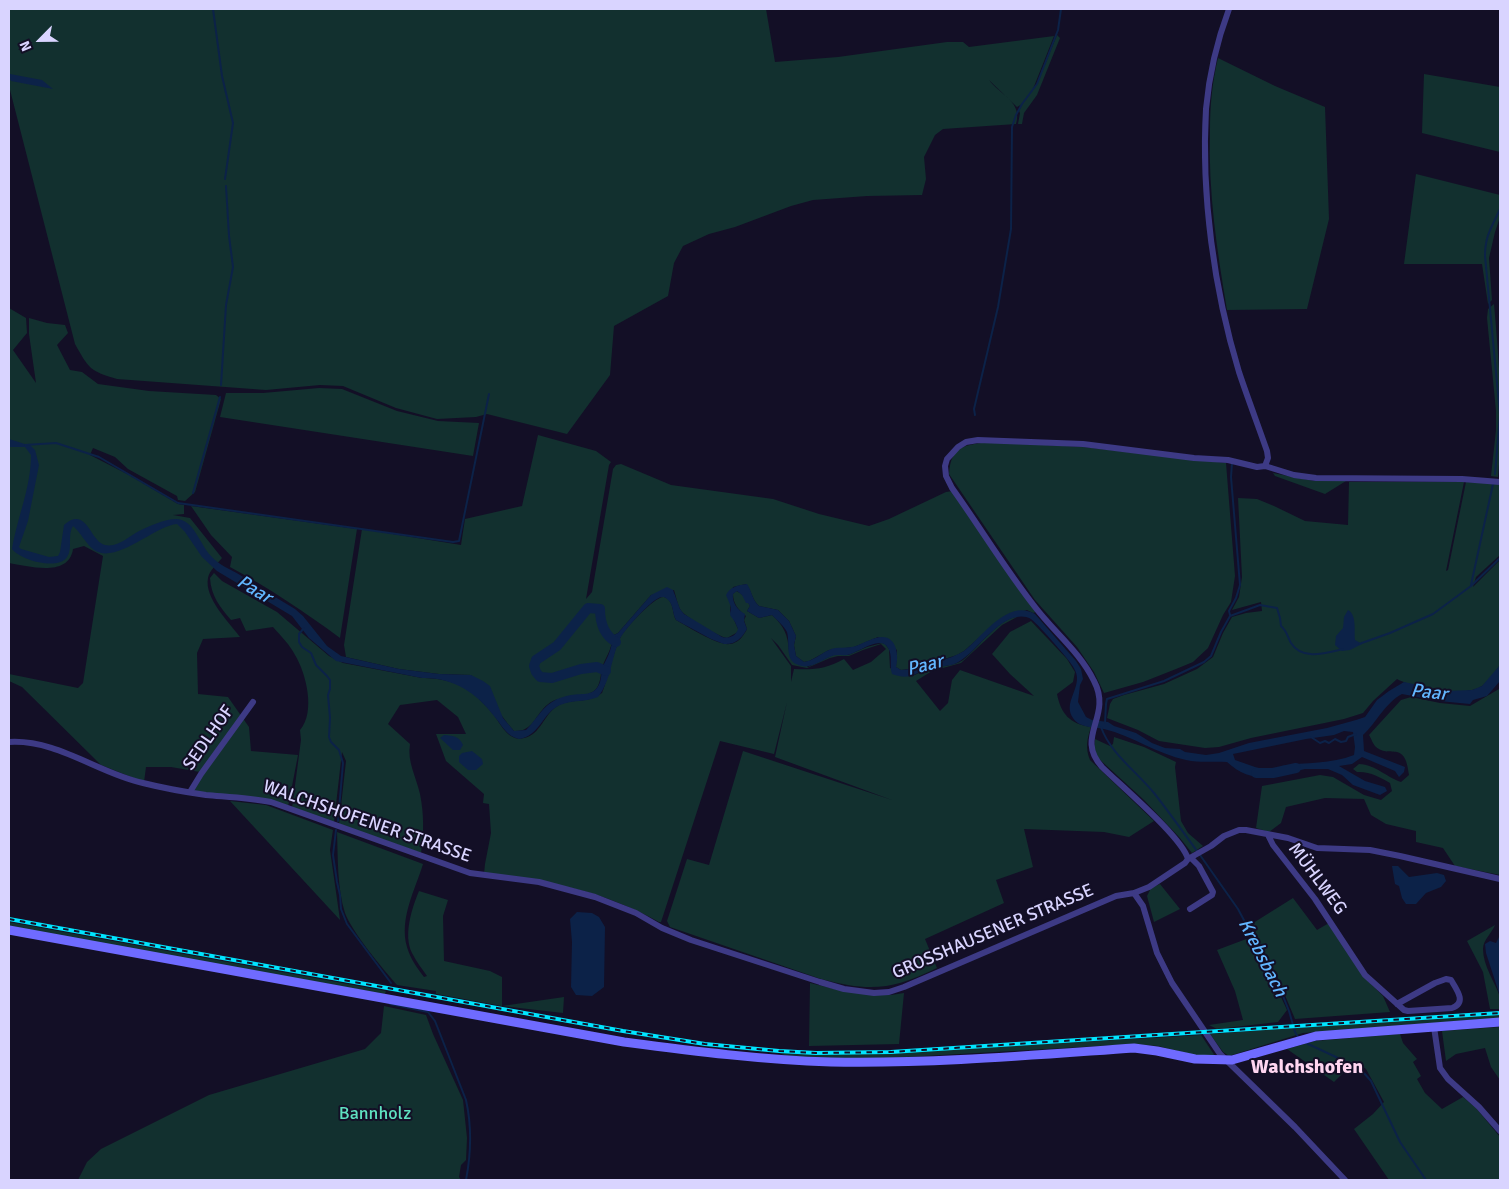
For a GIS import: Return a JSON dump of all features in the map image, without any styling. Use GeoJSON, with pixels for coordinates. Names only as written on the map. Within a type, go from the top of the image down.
{"type":"FeatureCollection","features":[{"type":"Feature","properties":{"kind":"street"},"geometry":{"type":"LineString","coordinates":[[1229,9],[1216,53],[1206,109],[1207,193],[1220,292],[1239,372],[1267,451],[1268,458],[1265,466]]}},
{"type":"Feature","properties":{"kind":"street"},"geometry":{"type":"LineString","coordinates":[[1190,909],[1212,895],[1213,892],[1199,866],[1171,834],[1096,761],[1091,750],[1092,735],[1098,716],[1100,699],[1098,690],[1090,674],[1072,649],[1025,594],[952,488],[946,476],[945,466],[947,459],[958,447],[966,442],[978,440],[1030,441],[1083,444],[1194,458],[1228,460],[1257,467],[1265,466],[1294,476],[1316,478],[1462,479],[1500,482]]}},
{"type":"Feature","properties":{"kind":"street","name":"SEDLHOF"},"geometry":{"type":"LineString","coordinates":[[190,792],[253,702]]}},
{"type":"Feature","properties":{"kind":"street","name":"WALCHSHOFENER STRASSE"},"geometry":{"type":"LineString","coordinates":[[9,742],[39,745],[65,753],[141,783],[190,792],[252,798],[271,802],[456,868],[485,875]]}},
{"type":"Feature","properties":{"kind":"street","name":"MÜHLWEG"},"geometry":{"type":"LineString","coordinates":[[1142,890],[1167,876],[1224,836],[1239,830],[1268,835],[1273,845],[1331,921],[1362,970],[1397,1004],[1404,1010],[1452,1008],[1460,1003],[1460,998],[1448,978],[1397,1004]]}},
{"type":"Feature","properties":{"kind":"street"},"geometry":{"type":"LineString","coordinates":[[1268,835],[1288,838],[1317,848],[1370,850],[1500,880]]}},
{"type":"Feature","properties":{"kind":"street","name":"GROSSHAUSENER STRASSE"},"geometry":{"type":"LineString","coordinates":[[485,875],[538,882],[595,897],[629,910],[662,928],[691,940],[844,989],[874,993],[889,992],[904,987],[1116,896],[1142,890]]}},
{"type":"Feature","properties":{"kind":"street"},"geometry":{"type":"LineString","coordinates":[[1142,890],[1143,906],[1157,953],[1172,983],[1200,1026],[1226,1061],[1295,1127],[1346,1180]]}},
{"type":"Feature","properties":{"kind":"street"},"geometry":{"type":"LineString","coordinates":[[1134,893],[1143,906]]}},
{"type":"Feature","properties":{"kind":"street"},"geometry":{"type":"LineString","coordinates":[[9,930],[624,1042],[702,1052],[795,1060],[928,1061],[1134,1048],[1195,1060],[1226,1061],[1325,1035],[1500,1022]]}},
{"type":"Feature","properties":{"kind":"street"},"geometry":{"type":"LineString","coordinates":[[1434,1027],[1440,1068],[1500,1131]]}},
{"type":"Feature","properties":{"kind":"green space"},"geometry":{"type":"Polygon","coordinates":[[[9,9],[766,9],[775,62],[838,57],[947,42],[963,42],[969,47],[1054,36],[1033,89],[1037,84],[1057,35],[1060,38],[1037,95],[1024,113],[1022,124],[1018,124],[1019,111],[1022,104],[1017,107],[1010,100],[1016,110],[1016,124],[943,129],[935,135],[924,157],[926,179],[922,195],[867,196],[813,200],[709,234],[683,246],[674,263],[668,296],[614,326],[610,375],[567,434],[487,414],[476,417],[437,419],[396,408],[343,386],[320,385],[266,390],[117,379],[101,374],[91,368],[75,344],[9,86],[9,9]]]}},
{"type":"Feature","properties":{"kind":"green space"},"geometry":{"type":"Polygon","coordinates":[[[1218,58],[1275,86],[1325,107],[1329,219],[1307,309],[1227,310],[1210,176],[1211,104],[1218,58]]]}},
{"type":"Feature","properties":{"kind":"green space"},"geometry":{"type":"Polygon","coordinates":[[[1424,74],[1500,87],[1500,152],[1422,133],[1424,74]]]}},
{"type":"Feature","properties":{"kind":"green space"},"geometry":{"type":"Polygon","coordinates":[[[1416,174],[1500,195],[1500,217],[1489,258],[1492,300],[1488,304],[1482,264],[1404,264],[1416,174]]]}},
{"type":"Feature","properties":{"kind":"green space"},"geometry":{"type":"Polygon","coordinates":[[[1494,304],[1501,412],[1498,477],[1491,476],[1496,411],[1487,318],[1488,309],[1494,304]]]}},
{"type":"Feature","properties":{"kind":"green space"},"geometry":{"type":"Polygon","coordinates":[[[9,308],[26,318],[27,333],[13,350],[36,383],[29,334],[29,318],[65,325],[68,333],[57,345],[70,370],[82,372],[98,384],[149,391],[216,395],[221,399],[195,492],[185,501],[178,500],[177,496],[128,469],[115,457],[93,448],[90,455],[178,504],[184,505],[184,514],[173,515],[190,518],[222,558],[210,573],[208,586],[213,602],[240,637],[203,639],[197,653],[198,694],[228,697],[249,727],[251,751],[298,755],[288,807],[195,791],[195,785],[200,772],[171,767],[146,767],[144,782],[101,765],[22,687],[9,681],[9,674],[78,688],[83,683],[103,556],[84,546],[73,549],[70,558],[64,564],[56,567],[37,568],[9,563],[9,308]]]}},
{"type":"Feature","properties":{"kind":"green space"},"geometry":{"type":"Polygon","coordinates":[[[319,388],[342,389],[397,411],[438,421],[479,423],[473,456],[220,417],[226,393],[263,393],[319,388]]]}},
{"type":"Feature","properties":{"kind":"green space"},"geometry":{"type":"Polygon","coordinates":[[[538,435],[596,451],[611,462],[586,599],[592,592],[613,469],[616,465],[621,464],[671,485],[773,499],[819,514],[869,526],[889,519],[946,492],[953,491],[1036,612],[1033,613],[1027,610],[999,620],[957,655],[916,668],[901,670],[896,667],[897,650],[878,637],[854,647],[829,650],[804,662],[796,656],[794,645],[796,636],[789,621],[778,610],[759,606],[746,584],[733,587],[730,611],[738,632],[727,638],[702,626],[687,616],[679,607],[674,590],[651,595],[618,633],[612,636],[611,646],[595,690],[586,695],[562,698],[551,702],[531,725],[514,731],[471,675],[439,674],[399,669],[346,657],[344,645],[362,529],[461,545],[465,519],[522,506],[538,435]]]}},
{"type":"Feature","properties":{"kind":"green space"},"geometry":{"type":"Polygon","coordinates":[[[990,442],[1083,447],[1226,463],[1235,576],[1231,602],[1208,648],[1193,662],[1143,682],[1104,693],[1094,672],[1077,647],[1035,600],[949,474],[953,457],[961,448],[990,442]]]}},
{"type":"Feature","properties":{"kind":"green space"},"geometry":{"type":"Polygon","coordinates":[[[1273,473],[1314,481],[1346,481],[1325,494],[1275,476],[1273,473]]]}},
{"type":"Feature","properties":{"kind":"green space"},"geometry":{"type":"Polygon","coordinates":[[[1349,482],[1464,482],[1446,571],[1448,570],[1466,482],[1500,483],[1500,555],[1476,577],[1473,587],[1500,560],[1500,665],[1487,682],[1474,690],[1452,691],[1415,686],[1397,679],[1363,713],[1219,747],[1205,748],[1159,741],[1138,730],[1107,718],[1113,699],[1164,684],[1197,669],[1213,657],[1232,617],[1262,611],[1261,602],[1232,610],[1239,597],[1242,577],[1238,498],[1257,499],[1305,521],[1348,525],[1349,482]]]}},
{"type":"Feature","properties":{"kind":"green space"},"geometry":{"type":"Polygon","coordinates":[[[191,506],[357,529],[340,638],[259,583],[230,567],[232,557],[211,535],[191,506]]]}},
{"type":"Feature","properties":{"kind":"green space"},"geometry":{"type":"Polygon","coordinates":[[[214,573],[222,581],[277,612],[329,656],[343,663],[422,678],[443,680],[464,687],[487,707],[509,735],[518,739],[535,733],[550,713],[559,705],[591,699],[602,693],[620,638],[640,613],[654,601],[664,597],[670,601],[676,620],[711,639],[730,644],[740,639],[747,629],[744,620],[746,616],[738,609],[734,600],[733,594],[736,591],[749,604],[750,606],[747,611],[759,618],[772,615],[776,619],[785,631],[789,651],[808,667],[833,655],[848,655],[882,643],[889,649],[890,668],[912,676],[929,668],[951,665],[963,660],[1003,622],[1017,617],[1002,625],[961,663],[932,671],[916,681],[940,711],[948,703],[952,680],[960,670],[1034,696],[992,654],[1010,632],[1031,621],[1067,659],[1075,672],[1073,682],[1057,694],[1061,707],[1072,721],[1091,727],[1087,744],[1090,760],[1154,821],[1129,837],[1104,832],[1024,829],[1033,867],[996,880],[1004,903],[925,939],[937,968],[907,981],[880,987],[853,986],[821,979],[670,927],[667,921],[687,859],[709,865],[743,751],[892,800],[775,757],[787,702],[774,754],[720,741],[661,922],[659,922],[595,894],[531,880],[484,874],[491,833],[489,804],[483,803],[484,794],[446,761],[436,734],[466,734],[458,717],[437,700],[400,705],[388,724],[410,744],[411,763],[420,794],[422,809],[421,853],[339,824],[346,761],[342,752],[334,822],[292,808],[301,740],[300,730],[308,713],[308,692],[303,672],[291,648],[273,627],[246,631],[240,618],[231,620],[214,596],[210,578],[214,573]],[[771,638],[791,666],[791,682],[794,669],[820,668],[844,659],[853,670],[871,662],[886,649],[881,644],[849,656],[830,658],[807,668],[792,665],[771,638]]]}},
{"type":"Feature","properties":{"kind":"green space"},"geometry":{"type":"Polygon","coordinates":[[[1499,689],[1500,875],[1455,866],[1443,848],[1416,842],[1416,831],[1386,824],[1371,815],[1364,799],[1325,798],[1286,807],[1281,823],[1269,832],[1256,828],[1262,786],[1320,775],[1333,777],[1364,795],[1381,800],[1392,791],[1390,783],[1374,775],[1366,772],[1357,772],[1353,769],[1359,764],[1365,765],[1401,782],[1409,775],[1407,764],[1400,753],[1380,750],[1374,745],[1369,735],[1401,700],[1411,697],[1440,703],[1470,706],[1499,689]]]}},
{"type":"Feature","properties":{"kind":"green space"},"geometry":{"type":"Polygon","coordinates":[[[1114,737],[1144,747],[1176,762],[1181,821],[1188,833],[1203,846],[1192,853],[1144,800],[1097,757],[1094,748],[1095,739],[1110,746],[1113,744],[1114,737]]]}},
{"type":"Feature","properties":{"kind":"green space"},"geometry":{"type":"Polygon","coordinates":[[[230,801],[266,805],[333,830],[330,850],[340,920],[230,801]]]}},
{"type":"Feature","properties":{"kind":"green space"},"geometry":{"type":"Polygon","coordinates":[[[337,832],[423,864],[406,915],[405,936],[412,959],[424,977],[427,976],[412,953],[408,938],[411,913],[419,891],[448,900],[443,916],[444,961],[490,971],[502,977],[502,1006],[436,994],[436,991],[397,985],[361,940],[345,913],[339,883],[337,832]]]}},
{"type":"Feature","properties":{"kind":"green space"},"geometry":{"type":"Polygon","coordinates":[[[1160,884],[1180,909],[1154,922],[1147,896],[1151,888],[1160,884]]]}},
{"type":"Feature","properties":{"kind":"green space"},"geometry":{"type":"Polygon","coordinates":[[[1293,898],[1317,930],[1329,923],[1368,981],[1383,996],[1390,1012],[1295,1019],[1279,981],[1250,925],[1293,898]]]}},
{"type":"Feature","properties":{"kind":"green space"},"geometry":{"type":"Polygon","coordinates":[[[9,922],[386,991],[385,994],[9,928],[9,922]]]}},
{"type":"Feature","properties":{"kind":"green space"},"geometry":{"type":"Polygon","coordinates":[[[1495,925],[1484,943],[1483,949],[1487,968],[1500,998],[1500,1009],[1490,1009],[1483,972],[1467,941],[1495,925]]]}},
{"type":"Feature","properties":{"kind":"green space"},"geometry":{"type":"Polygon","coordinates":[[[1249,938],[1263,958],[1287,1010],[1278,1022],[1217,1029],[1209,1025],[1243,1020],[1235,991],[1217,950],[1249,938]]]}},
{"type":"Feature","properties":{"kind":"green space"},"geometry":{"type":"Polygon","coordinates":[[[810,983],[843,991],[891,995],[904,993],[899,1044],[809,1046],[810,983]]]}},
{"type":"Feature","properties":{"kind":"green space"},"geometry":{"type":"Polygon","coordinates":[[[564,997],[563,1013],[502,1006],[564,997]]]}},
{"type":"Feature","properties":{"kind":"green space","name":"Bannholz"},"geometry":{"type":"Polygon","coordinates":[[[384,1006],[426,1015],[463,1100],[467,1138],[466,1160],[461,1165],[459,1177],[461,1180],[78,1180],[87,1162],[101,1149],[209,1095],[365,1049],[381,1033],[384,1006]]]}},
{"type":"Feature","properties":{"kind":"green space"},"geometry":{"type":"Polygon","coordinates":[[[1500,1013],[1500,1018],[1303,1033],[1229,1056],[1223,1052],[1210,1034],[1500,1013]]]}},
{"type":"Feature","properties":{"kind":"green space"},"geometry":{"type":"Polygon","coordinates":[[[1500,1027],[1500,1080],[1491,1067],[1485,1048],[1456,1054],[1446,1061],[1442,1031],[1500,1027]]]}},
{"type":"Feature","properties":{"kind":"green space"},"geometry":{"type":"Polygon","coordinates":[[[1400,1034],[1403,1043],[1417,1059],[1413,1062],[1421,1076],[1417,1079],[1425,1093],[1442,1109],[1463,1097],[1476,1108],[1500,1137],[1500,1180],[1389,1180],[1354,1129],[1373,1114],[1384,1102],[1366,1069],[1355,1061],[1334,1082],[1287,1049],[1315,1041],[1400,1034]]]}},
{"type":"Feature","properties":{"kind":"green space"},"geometry":{"type":"Polygon","coordinates":[[[1201,1035],[1215,1056],[1198,1056],[1158,1046],[1134,1044],[890,1058],[831,1059],[787,1056],[779,1053],[892,1053],[1201,1035]]]}},
{"type":"Feature","properties":{"kind":"water"},"geometry":{"type":"Polygon","coordinates":[[[10,74],[42,80],[53,89],[11,81],[10,74]]]}},
{"type":"Feature","properties":{"kind":"water"},"geometry":{"type":"Polygon","coordinates":[[[9,439],[31,446],[35,450],[39,465],[28,521],[19,547],[21,549],[49,557],[58,556],[64,525],[72,520],[78,519],[83,522],[96,538],[105,545],[114,545],[157,523],[171,519],[182,520],[188,523],[214,559],[295,609],[327,646],[341,656],[399,669],[439,674],[471,675],[490,686],[503,718],[514,731],[526,730],[545,708],[557,699],[595,690],[600,682],[601,670],[610,650],[612,636],[618,633],[651,595],[667,587],[673,590],[680,609],[684,614],[722,637],[727,638],[734,635],[738,629],[730,615],[731,607],[726,595],[735,587],[747,584],[759,606],[778,610],[789,621],[796,636],[794,645],[796,656],[804,662],[832,649],[853,647],[882,637],[891,640],[894,644],[897,653],[896,667],[901,670],[924,666],[959,654],[996,621],[1015,611],[1025,610],[1035,614],[1081,669],[1083,679],[1080,685],[1078,702],[1086,717],[1092,720],[1108,722],[1114,726],[1136,733],[1152,743],[1165,748],[1180,749],[1185,752],[1206,755],[1219,753],[1249,743],[1327,728],[1365,717],[1377,700],[1404,682],[1446,691],[1472,690],[1482,686],[1500,665],[1500,681],[1487,696],[1473,700],[1470,704],[1439,701],[1402,694],[1391,702],[1363,735],[1364,751],[1405,767],[1404,772],[1399,777],[1395,771],[1362,757],[1352,764],[1339,766],[1365,781],[1385,787],[1387,791],[1380,795],[1353,785],[1342,775],[1328,769],[1305,769],[1283,774],[1281,766],[1327,761],[1354,755],[1353,732],[1344,731],[1334,735],[1233,754],[1235,760],[1267,770],[1268,778],[1246,774],[1227,762],[1196,761],[1175,757],[1115,732],[1079,724],[1073,718],[1070,708],[1077,678],[1076,671],[1062,652],[1031,619],[1021,617],[1002,624],[967,656],[956,663],[927,669],[903,677],[892,674],[891,657],[888,648],[885,644],[880,643],[851,654],[832,656],[810,666],[796,664],[790,658],[788,636],[784,628],[772,615],[759,618],[747,611],[750,606],[737,591],[733,594],[733,600],[737,608],[745,614],[744,621],[747,629],[738,640],[724,644],[711,639],[676,620],[669,601],[665,597],[659,598],[643,611],[622,635],[606,684],[598,697],[560,705],[549,713],[532,734],[519,739],[507,733],[487,707],[471,693],[453,683],[336,661],[309,638],[292,616],[217,571],[202,557],[185,532],[177,524],[168,526],[113,553],[103,553],[91,548],[73,526],[70,534],[69,554],[62,561],[48,564],[31,560],[16,553],[12,549],[29,479],[31,455],[25,447],[9,447],[9,439]]]}},
{"type":"Feature","properties":{"kind":"water"},"geometry":{"type":"Polygon","coordinates":[[[1348,610],[1354,619],[1355,640],[1362,644],[1350,650],[1342,651],[1335,645],[1336,636],[1343,628],[1344,617],[1348,610]]]}},
{"type":"Feature","properties":{"kind":"water"},"geometry":{"type":"Polygon","coordinates":[[[444,735],[458,738],[463,745],[460,750],[453,750],[440,738],[444,735]]]}},
{"type":"Feature","properties":{"kind":"water"},"geometry":{"type":"Polygon","coordinates":[[[472,751],[482,759],[483,764],[476,770],[468,770],[459,762],[459,756],[462,753],[472,751]]]}},
{"type":"Feature","properties":{"kind":"water"},"geometry":{"type":"Polygon","coordinates":[[[1392,866],[1398,866],[1409,877],[1437,873],[1444,875],[1446,881],[1441,887],[1426,893],[1416,904],[1406,904],[1402,898],[1399,886],[1395,884],[1392,866]]]}},
{"type":"Feature","properties":{"kind":"water"},"geometry":{"type":"Polygon","coordinates":[[[577,912],[592,913],[599,917],[605,927],[604,987],[592,996],[576,995],[571,987],[572,942],[570,919],[577,912]]]}},
{"type":"Feature","properties":{"kind":"water"},"geometry":{"type":"Polygon","coordinates":[[[1500,935],[1500,996],[1486,953],[1485,944],[1490,941],[1496,943],[1500,935]]]}},
{"type":"Feature","properties":{"kind":"waterway"},"geometry":{"type":"LineString","coordinates":[[213,9],[222,76],[233,123],[225,179]]}},
{"type":"Feature","properties":{"kind":"waterway"},"geometry":{"type":"LineString","coordinates":[[975,415],[974,409],[998,307],[1011,229],[1012,127],[1022,104],[1037,84],[1058,30],[1061,9]]}},
{"type":"Feature","properties":{"kind":"waterway"},"geometry":{"type":"LineString","coordinates":[[221,385],[226,305],[233,267],[226,186]]}},
{"type":"Feature","properties":{"kind":"waterway"},"geometry":{"type":"LineString","coordinates":[[1495,474],[1500,415],[1485,249],[1492,226],[1500,209]]}},
{"type":"Feature","properties":{"kind":"waterway"},"geometry":{"type":"LineString","coordinates":[[25,445],[56,443],[99,457],[178,503],[453,542],[459,541],[489,394]]}},
{"type":"Feature","properties":{"kind":"waterway"},"geometry":{"type":"LineString","coordinates":[[193,493],[220,397]]}},
{"type":"Feature","properties":{"kind":"waterway"},"geometry":{"type":"LineString","coordinates":[[1230,615],[1229,611],[1240,585],[1231,477],[1232,463]]}},
{"type":"Feature","properties":{"kind":"waterway"},"geometry":{"type":"LineString","coordinates":[[1471,585],[1493,484]]}},
{"type":"Feature","properties":{"kind":"waterway"},"geometry":{"type":"LineString","coordinates":[[1359,644],[1433,614],[1471,586],[1500,558]]}},
{"type":"Feature","properties":{"kind":"waterway"},"geometry":{"type":"LineString","coordinates":[[1105,723],[1107,699],[1164,681],[1204,662],[1211,656],[1230,616],[1260,605],[1277,608],[1281,626],[1291,643],[1301,652],[1315,654],[1343,649]]}},
{"type":"Feature","properties":{"kind":"waterway","name":"Paar"},"geometry":{"type":"LineString","coordinates":[[606,671],[597,667],[581,669],[552,678],[540,677],[534,666],[536,660],[557,646],[588,608],[600,609],[604,628],[608,636],[616,642]]}},
{"type":"Feature","properties":{"kind":"waterway"},"geometry":{"type":"LineString","coordinates":[[304,628],[299,634],[299,642],[302,647],[311,653],[316,665],[330,680],[328,695],[329,737],[339,750],[343,763],[338,821]]}},
{"type":"Feature","properties":{"kind":"waterway","name":"Krebsbach"},"geometry":{"type":"LineString","coordinates":[[1101,727],[1117,754],[1154,793],[1197,851]]}},
{"type":"Feature","properties":{"kind":"waterway"},"geometry":{"type":"LineString","coordinates":[[1311,737],[1320,743],[1325,741],[1329,743],[1335,739],[1341,742],[1346,741],[1348,737],[1356,734]]}},
{"type":"Feature","properties":{"kind":"waterway","name":"Paar"},"geometry":{"type":"LineString","coordinates":[[1256,773],[1273,773],[1296,768]]}},
{"type":"Feature","properties":{"kind":"waterway"},"geometry":{"type":"LineString","coordinates":[[336,830],[333,855],[341,909],[347,924],[391,983]]}},
{"type":"Feature","properties":{"kind":"waterway","name":"Krebsbach"},"geometry":{"type":"LineString","coordinates":[[1200,855],[1238,909],[1277,981],[1298,1037]]}},
{"type":"Feature","properties":{"kind":"waterway"},"geometry":{"type":"LineString","coordinates":[[390,1004],[428,1012],[435,1021],[466,1100],[470,1140],[466,1180]]}},
{"type":"Feature","properties":{"kind":"waterway","name":"Krebsbach"},"geometry":{"type":"LineString","coordinates":[[1306,1043],[1353,1065],[1371,1081],[1400,1142],[1426,1180]]}},
{"type":"Feature","properties":{"kind":"railway"},"geometry":{"type":"LineString","coordinates":[[9,919],[623,1031],[705,1044],[779,1051],[816,1053],[891,1052],[1500,1013]]}},
{"type":"Feature","properties":{"kind":"district","name":"Walchshofen"},"geometry":{"type":"Point","coordinates":[1307,1068]}}]}
